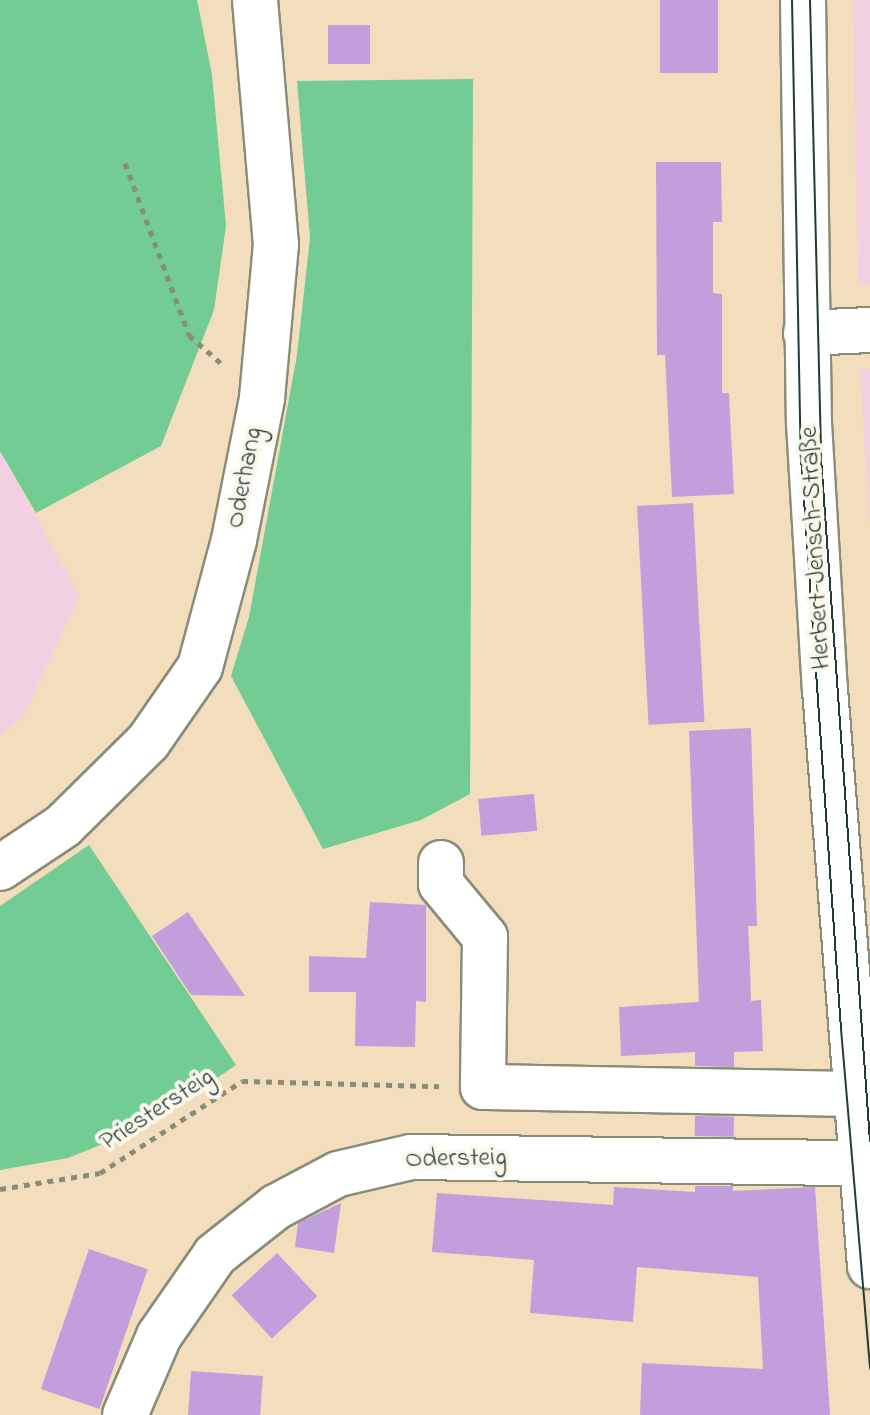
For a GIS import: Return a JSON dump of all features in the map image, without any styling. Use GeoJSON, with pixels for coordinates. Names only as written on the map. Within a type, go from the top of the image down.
{"type":"FeatureCollection","features":[{"type":"Feature","properties":{"kind":"street","name":"Oderhang"},"geometry":{"type":"LineString","coordinates":[[0,868],[63,826],[148,742],[200,667],[234,540],[262,398],[276,245],[255,0]]}},
{"type":"Feature","properties":{"kind":"street","name":"Herbert-Jensch-Straße"},"geometry":{"type":"LineString","coordinates":[[803,0],[806,333],[825,689],[870,1266]]}},
{"type":"Feature","properties":{"kind":"street"},"geometry":{"type":"LineString","coordinates":[[806,333],[870,330]]}},
{"type":"Feature","properties":{"kind":"street"},"geometry":{"type":"LineString","coordinates":[[441,863],[441,884],[485,937],[483,1087],[856,1094]]}},
{"type":"Feature","properties":{"kind":"street","name":"Odersteig"},"geometry":{"type":"LineString","coordinates":[[125,1415],[159,1336],[215,1255],[276,1207],[338,1174],[411,1157],[860,1163]]}},
{"type":"Feature","properties":{"kind":"path"},"geometry":{"type":"LineString","coordinates":[[125,163],[189,335],[262,398]]}},
{"type":"Feature","properties":{"kind":"path","name":"Priestersteig"},"geometry":{"type":"LineString","coordinates":[[0,1189],[100,1173],[242,1081],[483,1087]]}},
{"type":"Feature","properties":{"kind":"shaded area"},"geometry":{"type":"Polygon","coordinates":[[[853,0],[870,0],[870,285],[858,285],[853,0]]]}},
{"type":"Feature","properties":{"kind":"shaded area"},"geometry":{"type":"Polygon","coordinates":[[[860,369],[870,369],[870,525],[860,369]]]}},
{"type":"Feature","properties":{"kind":"shaded area"},"geometry":{"type":"Polygon","coordinates":[[[0,451],[80,596],[23,717],[0,736],[0,451]]]}},
{"type":"Feature","properties":{"kind":"green space"},"geometry":{"type":"Polygon","coordinates":[[[0,0],[197,0],[212,75],[226,226],[214,310],[161,446],[36,513],[0,451],[0,0]]]}},
{"type":"Feature","properties":{"kind":"green space"},"geometry":{"type":"Polygon","coordinates":[[[473,79],[470,794],[421,820],[323,849],[231,676],[249,617],[297,355],[310,238],[297,81],[473,79]]]}},
{"type":"Feature","properties":{"kind":"green space"},"geometry":{"type":"Polygon","coordinates":[[[89,845],[236,1065],[147,1126],[68,1158],[0,1170],[0,906],[89,845]]]}},
{"type":"Feature","properties":{"kind":"building"},"geometry":{"type":"Polygon","coordinates":[[[660,0],[718,0],[718,73],[660,73],[660,0]]]}},
{"type":"Feature","properties":{"kind":"building"},"geometry":{"type":"Polygon","coordinates":[[[328,25],[370,25],[370,64],[328,64],[328,25]]]}},
{"type":"Feature","properties":{"kind":"building"},"geometry":{"type":"Polygon","coordinates":[[[656,162],[721,162],[722,222],[713,222],[713,293],[722,294],[722,393],[729,393],[734,494],[672,497],[665,355],[657,355],[656,162]]]}},
{"type":"Feature","properties":{"kind":"building"},"geometry":{"type":"Polygon","coordinates":[[[693,503],[704,722],[649,725],[637,506],[693,503]]]}},
{"type":"Feature","properties":{"kind":"building"},"geometry":{"type":"Polygon","coordinates":[[[751,728],[757,926],[748,926],[751,1001],[761,1000],[763,1051],[734,1052],[734,1067],[695,1066],[695,1052],[621,1056],[619,1007],[699,1002],[689,731],[751,728]]]}},
{"type":"Feature","properties":{"kind":"building"},"geometry":{"type":"Polygon","coordinates":[[[534,794],[537,831],[481,836],[478,799],[534,794]]]}},
{"type":"Feature","properties":{"kind":"building"},"geometry":{"type":"Polygon","coordinates":[[[370,902],[426,905],[426,1002],[416,1001],[415,1047],[355,1046],[356,992],[309,992],[309,956],[366,958],[370,902]]]}},
{"type":"Feature","properties":{"kind":"building"},"geometry":{"type":"Polygon","coordinates":[[[188,912],[245,996],[191,995],[152,936],[188,912]]]}},
{"type":"Feature","properties":{"kind":"building"},"geometry":{"type":"Polygon","coordinates":[[[695,1116],[734,1117],[734,1137],[695,1136],[695,1116]]]}},
{"type":"Feature","properties":{"kind":"building"},"geometry":{"type":"Polygon","coordinates":[[[695,1186],[733,1186],[733,1191],[815,1187],[830,1415],[640,1415],[642,1363],[763,1369],[758,1277],[637,1267],[633,1322],[530,1313],[534,1260],[432,1252],[437,1193],[613,1205],[614,1187],[695,1192],[695,1186]]]}},
{"type":"Feature","properties":{"kind":"building"},"geometry":{"type":"Polygon","coordinates":[[[341,1203],[334,1253],[295,1247],[298,1223],[341,1203]]]}},
{"type":"Feature","properties":{"kind":"building"},"geometry":{"type":"Polygon","coordinates":[[[89,1249],[148,1269],[99,1409],[41,1389],[89,1249]]]}},
{"type":"Feature","properties":{"kind":"building"},"geometry":{"type":"Polygon","coordinates":[[[277,1253],[317,1296],[272,1338],[232,1295],[277,1253]]]}},
{"type":"Feature","properties":{"kind":"building"},"geometry":{"type":"Polygon","coordinates":[[[191,1371],[263,1376],[260,1415],[188,1415],[191,1371]]]}},
{"type":"Feature","properties":{"kind":"tram line"},"geometry":{"type":"LineString","coordinates":[[792,0],[801,457],[841,1029],[870,1369]]}},
{"type":"Feature","properties":{"kind":"tram line"},"geometry":{"type":"LineString","coordinates":[[810,0],[821,458],[870,1141]]}}]}
